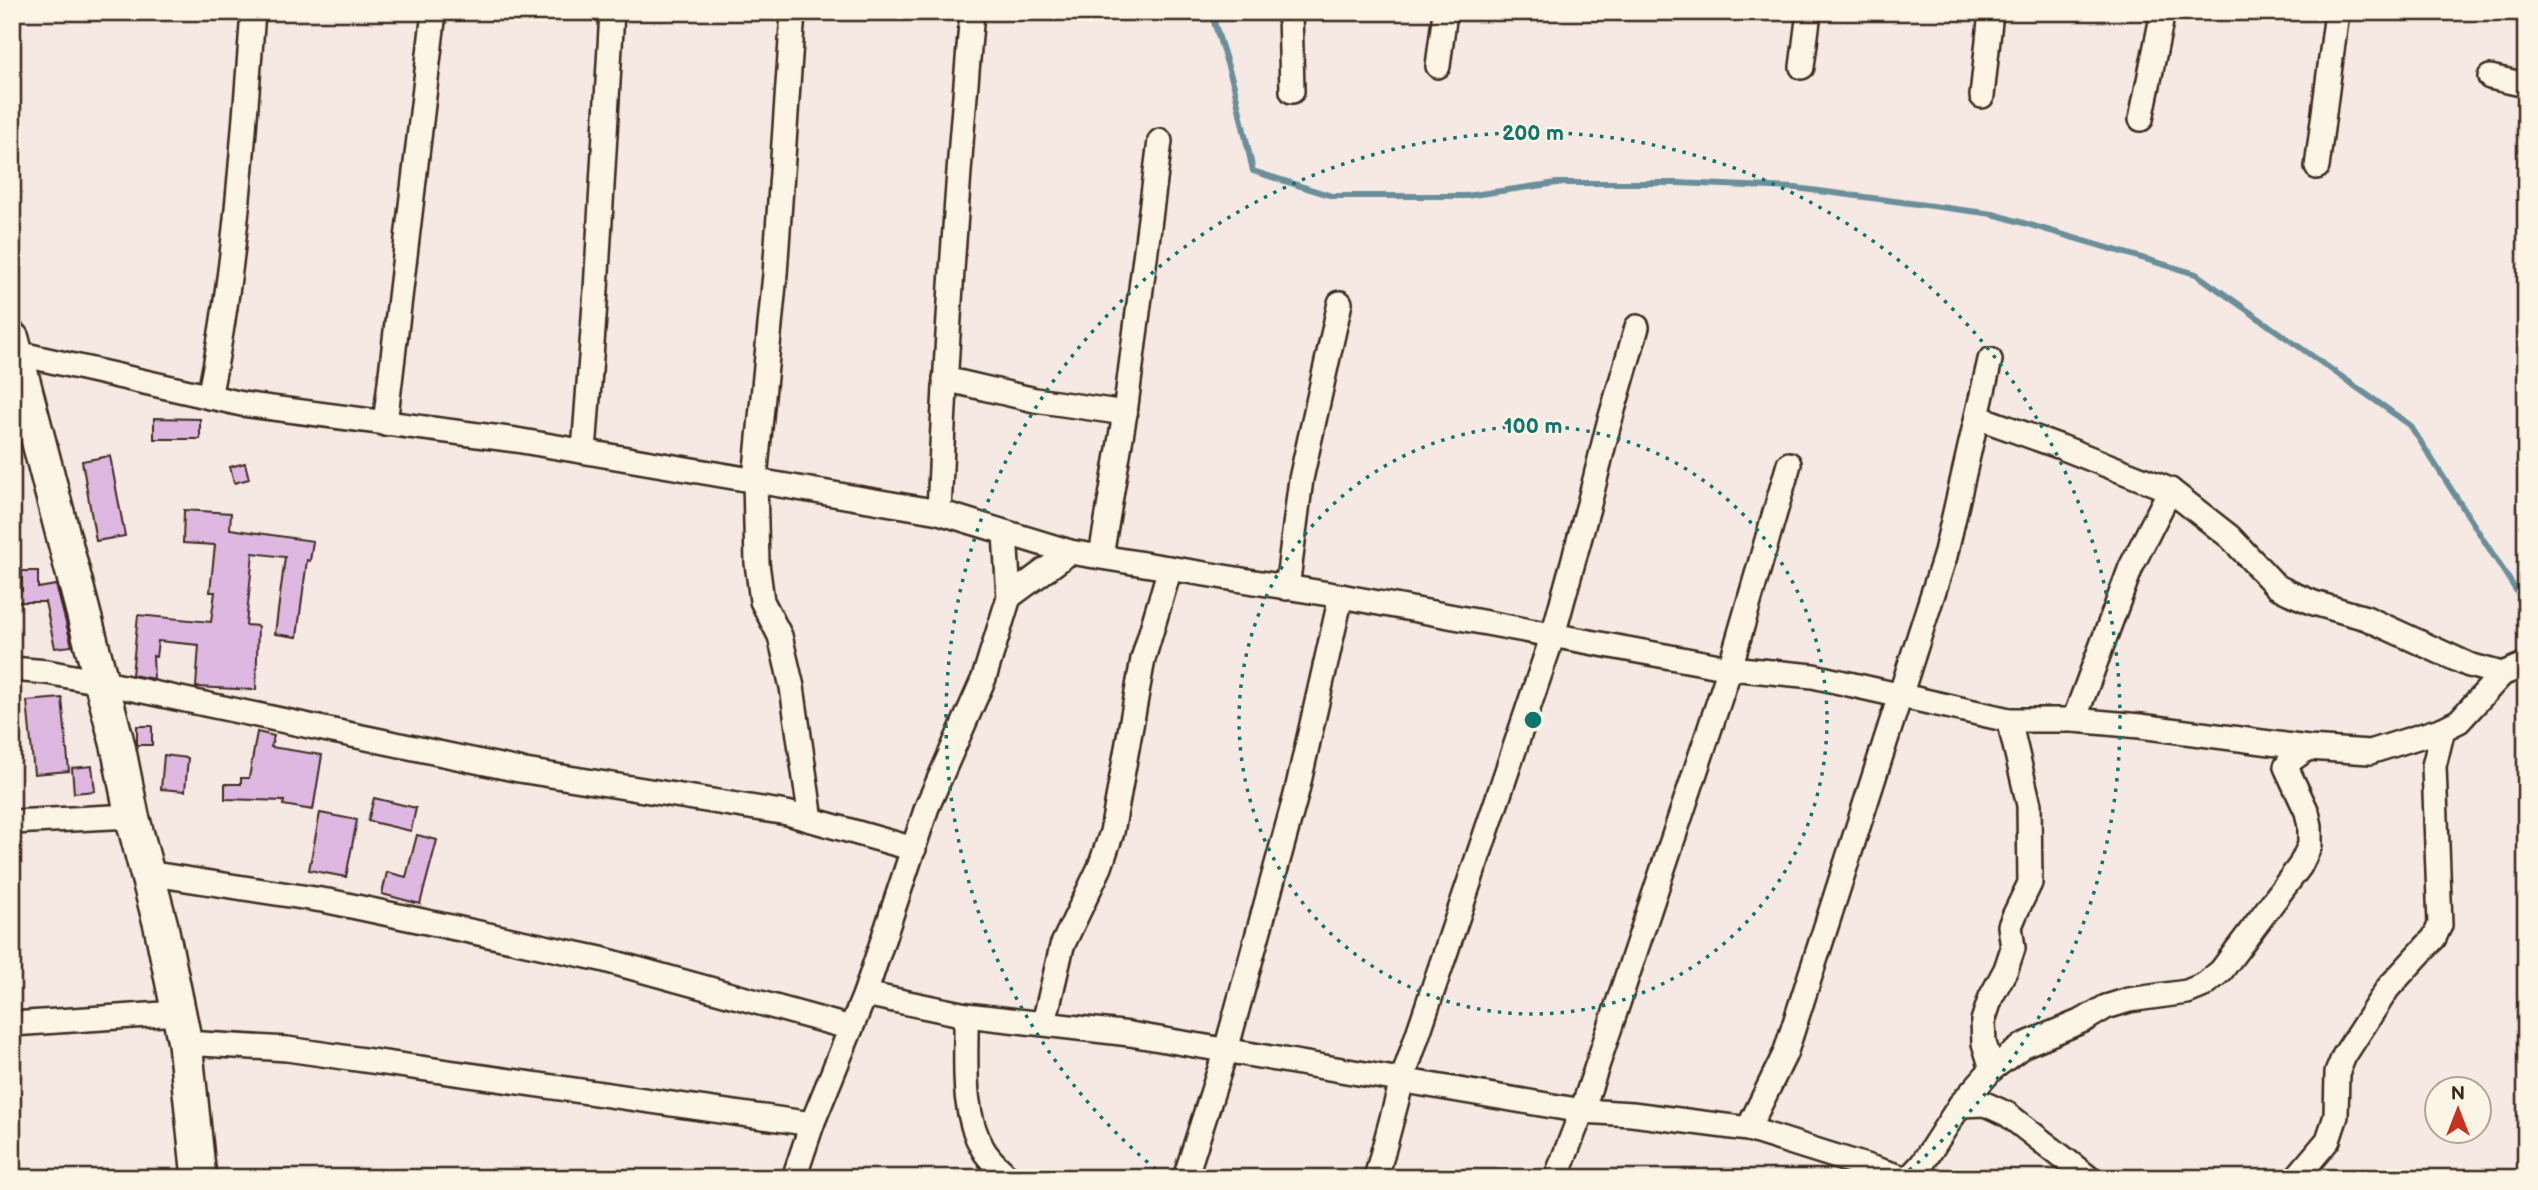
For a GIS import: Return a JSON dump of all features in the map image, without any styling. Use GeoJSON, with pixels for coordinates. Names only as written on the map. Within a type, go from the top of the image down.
{"type":"FeatureCollection","features":[{"type":"Feature","properties":{"kind":"street"},"geometry":{"type":"LineString","coordinates":[[209,397],[232,269],[253,12]]}},
{"type":"Feature","properties":{"kind":"street"},"geometry":{"type":"LineString","coordinates":[[385,424],[434,12]]}},
{"type":"Feature","properties":{"kind":"street"},"geometry":{"type":"LineString","coordinates":[[583,451],[596,290],[612,12]]}},
{"type":"Feature","properties":{"kind":"street"},"geometry":{"type":"LineString","coordinates":[[793,12],[775,274],[755,479],[757,562],[762,601],[780,636],[792,687],[811,820]]}},
{"type":"Feature","properties":{"kind":"street"},"geometry":{"type":"LineString","coordinates":[[939,512],[962,121],[972,12]]}},
{"type":"Feature","properties":{"kind":"street"},"geometry":{"type":"LineString","coordinates":[[1290,12],[1292,91]]}},
{"type":"Feature","properties":{"kind":"street"},"geometry":{"type":"LineString","coordinates":[[1438,66],[1445,12]]}},
{"type":"Feature","properties":{"kind":"street"},"geometry":{"type":"LineString","coordinates":[[1802,66],[1809,12]]}},
{"type":"Feature","properties":{"kind":"street"},"geometry":{"type":"LineString","coordinates":[[1982,96],[1991,12]]}},
{"type":"Feature","properties":{"kind":"street"},"geometry":{"type":"LineString","coordinates":[[2141,118],[2163,12]]}},
{"type":"Feature","properties":{"kind":"street"},"geometry":{"type":"LineString","coordinates":[[2317,167],[2337,12]]}},
{"type":"Feature","properties":{"kind":"street"},"geometry":{"type":"LineString","coordinates":[[2490,77],[2526,85]]}},
{"type":"Feature","properties":{"kind":"street"},"geometry":{"type":"LineString","coordinates":[[1101,556],[1125,413],[1160,141]]}},
{"type":"Feature","properties":{"kind":"street"},"geometry":{"type":"LineString","coordinates":[[1286,588],[1301,479],[1339,303]]}},
{"type":"Feature","properties":{"kind":"street"},"geometry":{"type":"LineString","coordinates":[[1376,1178],[1402,1082],[1553,635],[1637,327]]}},
{"type":"Feature","properties":{"kind":"street"},"geometry":{"type":"LineString","coordinates":[[199,1178],[195,1120],[161,926],[83,608],[13,348],[209,397],[583,451],[939,512],[1070,552],[1342,596],[1730,668],[1813,676],[2009,720],[2074,720],[2308,748],[2370,752],[2443,729],[2459,721],[2501,674],[2526,664]]}},
{"type":"Feature","properties":{"kind":"street"},"geometry":{"type":"LineString","coordinates":[[1748,1129],[1785,1054],[1945,556],[1990,360]]}},
{"type":"Feature","properties":{"kind":"street"},"geometry":{"type":"LineString","coordinates":[[945,379],[1035,400],[1125,413]]}},
{"type":"Feature","properties":{"kind":"street"},"geometry":{"type":"LineString","coordinates":[[1977,417],[2170,490],[2230,537],[2276,586],[2314,603],[2365,618],[2469,665],[2501,674]]}},
{"type":"Feature","properties":{"kind":"street"},"geometry":{"type":"LineString","coordinates":[[1556,1178],[1730,668],[1789,464]]}},
{"type":"Feature","properties":{"kind":"street"},"geometry":{"type":"LineString","coordinates":[[2074,720],[2131,567],[2170,490]]}},
{"type":"Feature","properties":{"kind":"street"},"geometry":{"type":"LineString","coordinates":[[794,1178],[811,1124],[865,994],[927,807],[984,678],[1009,597],[1005,534]]}},
{"type":"Feature","properties":{"kind":"street"},"geometry":{"type":"LineString","coordinates":[[1009,597],[1070,552]]}},
{"type":"Feature","properties":{"kind":"street"},"geometry":{"type":"LineString","coordinates":[[1044,1023],[1062,946],[1100,867],[1112,832],[1143,659],[1170,568]]}},
{"type":"Feature","properties":{"kind":"street"},"geometry":{"type":"LineString","coordinates":[[1185,1178],[1226,1050],[1296,795],[1342,596]]}},
{"type":"Feature","properties":{"kind":"street"},"geometry":{"type":"LineString","coordinates":[[12,669],[47,672],[100,682],[519,770],[786,813],[914,849]]}},
{"type":"Feature","properties":{"kind":"street"},"geometry":{"type":"LineString","coordinates":[[1992,1069],[1984,1042],[1983,1021],[2013,948],[2010,926],[2031,883],[2029,805],[2009,720]]}},
{"type":"Feature","properties":{"kind":"street"},"geometry":{"type":"LineString","coordinates":[[2296,1178],[2328,1140],[2336,1116],[2337,1073],[2344,1055],[2388,988],[2434,938],[2440,925],[2434,766],[2443,729]]}},
{"type":"Feature","properties":{"kind":"street"},"geometry":{"type":"LineString","coordinates":[[865,994],[966,1015],[1044,1023],[1226,1050],[1581,1111],[1632,1114],[1748,1129],[1906,1178],[1923,1164],[1960,1105],[1992,1069],[2024,1045],[2084,1020],[2106,1007],[2129,1000],[2187,992],[2204,985],[2221,971],[2301,866],[2310,845],[2307,812],[2287,767],[2290,761],[2308,748]]}},
{"type":"Feature","properties":{"kind":"street"},"geometry":{"type":"LineString","coordinates":[[12,822],[132,816]]}},
{"type":"Feature","properties":{"kind":"street"},"geometry":{"type":"LineString","coordinates":[[147,873],[328,901],[601,959],[851,1028]]}},
{"type":"Feature","properties":{"kind":"street"},"geometry":{"type":"LineString","coordinates":[[966,1015],[967,1082],[971,1117],[983,1150],[1009,1178]]}},
{"type":"Feature","properties":{"kind":"street"},"geometry":{"type":"LineString","coordinates":[[12,1024],[181,1028],[287,1049],[811,1124]]}},
{"type":"Feature","properties":{"kind":"street"},"geometry":{"type":"LineString","coordinates":[[1960,1105],[1985,1104],[2007,1114],[2089,1178]]}},
{"type":"Feature","properties":{"kind":"building"},"geometry":{"type":"Polygon","coordinates":[[[154,418],[200,419],[200,439],[154,439],[154,418]]]}},
{"type":"Feature","properties":{"kind":"building"},"geometry":{"type":"Polygon","coordinates":[[[110,456],[125,536],[96,541],[82,461],[110,456]]]}},
{"type":"Feature","properties":{"kind":"building"},"geometry":{"type":"Polygon","coordinates":[[[245,463],[249,479],[234,483],[230,467],[245,463]]]}},
{"type":"Feature","properties":{"kind":"building"},"geometry":{"type":"Polygon","coordinates":[[[184,510],[231,513],[230,529],[313,541],[310,561],[307,560],[297,637],[275,634],[285,557],[253,553],[246,625],[258,626],[256,690],[196,687],[199,645],[158,641],[156,657],[153,656],[154,679],[132,675],[138,615],[211,622],[215,592],[210,592],[215,545],[183,543],[184,510]]]}},
{"type":"Feature","properties":{"kind":"building"},"geometry":{"type":"Polygon","coordinates":[[[22,571],[38,571],[38,588],[56,585],[72,646],[55,648],[45,602],[12,602],[12,593],[22,591],[22,571]]]}},
{"type":"Feature","properties":{"kind":"building"},"geometry":{"type":"Polygon","coordinates":[[[62,698],[69,771],[34,774],[27,701],[62,698]]]}},
{"type":"Feature","properties":{"kind":"building"},"geometry":{"type":"Polygon","coordinates":[[[137,726],[152,726],[152,745],[137,745],[137,726]]]}},
{"type":"Feature","properties":{"kind":"building"},"geometry":{"type":"Polygon","coordinates":[[[257,732],[274,736],[271,747],[322,755],[313,810],[283,805],[284,801],[225,799],[225,784],[241,784],[241,778],[249,778],[257,732]]]}},
{"type":"Feature","properties":{"kind":"building"},"geometry":{"type":"Polygon","coordinates":[[[164,755],[188,758],[185,791],[161,789],[164,755]]]}},
{"type":"Feature","properties":{"kind":"building"},"geometry":{"type":"Polygon","coordinates":[[[92,766],[95,791],[74,793],[72,768],[92,766]]]}},
{"type":"Feature","properties":{"kind":"building"},"geometry":{"type":"Polygon","coordinates":[[[374,798],[416,808],[411,831],[368,821],[374,798]]]}},
{"type":"Feature","properties":{"kind":"building"},"geometry":{"type":"Polygon","coordinates":[[[320,813],[357,820],[346,877],[309,870],[320,813]]]}},
{"type":"Feature","properties":{"kind":"building"},"geometry":{"type":"Polygon","coordinates":[[[417,835],[437,840],[420,904],[382,894],[387,872],[406,877],[417,835]]]}},
{"type":"Feature","properties":{"kind":"waterway"},"geometry":{"type":"LineString","coordinates":[[1211,12],[1234,86],[1253,171],[1332,196],[1466,196],[1557,183],[1678,183],[1796,188],[1993,214],[2196,274],[2410,425],[2526,606]]}}]}
